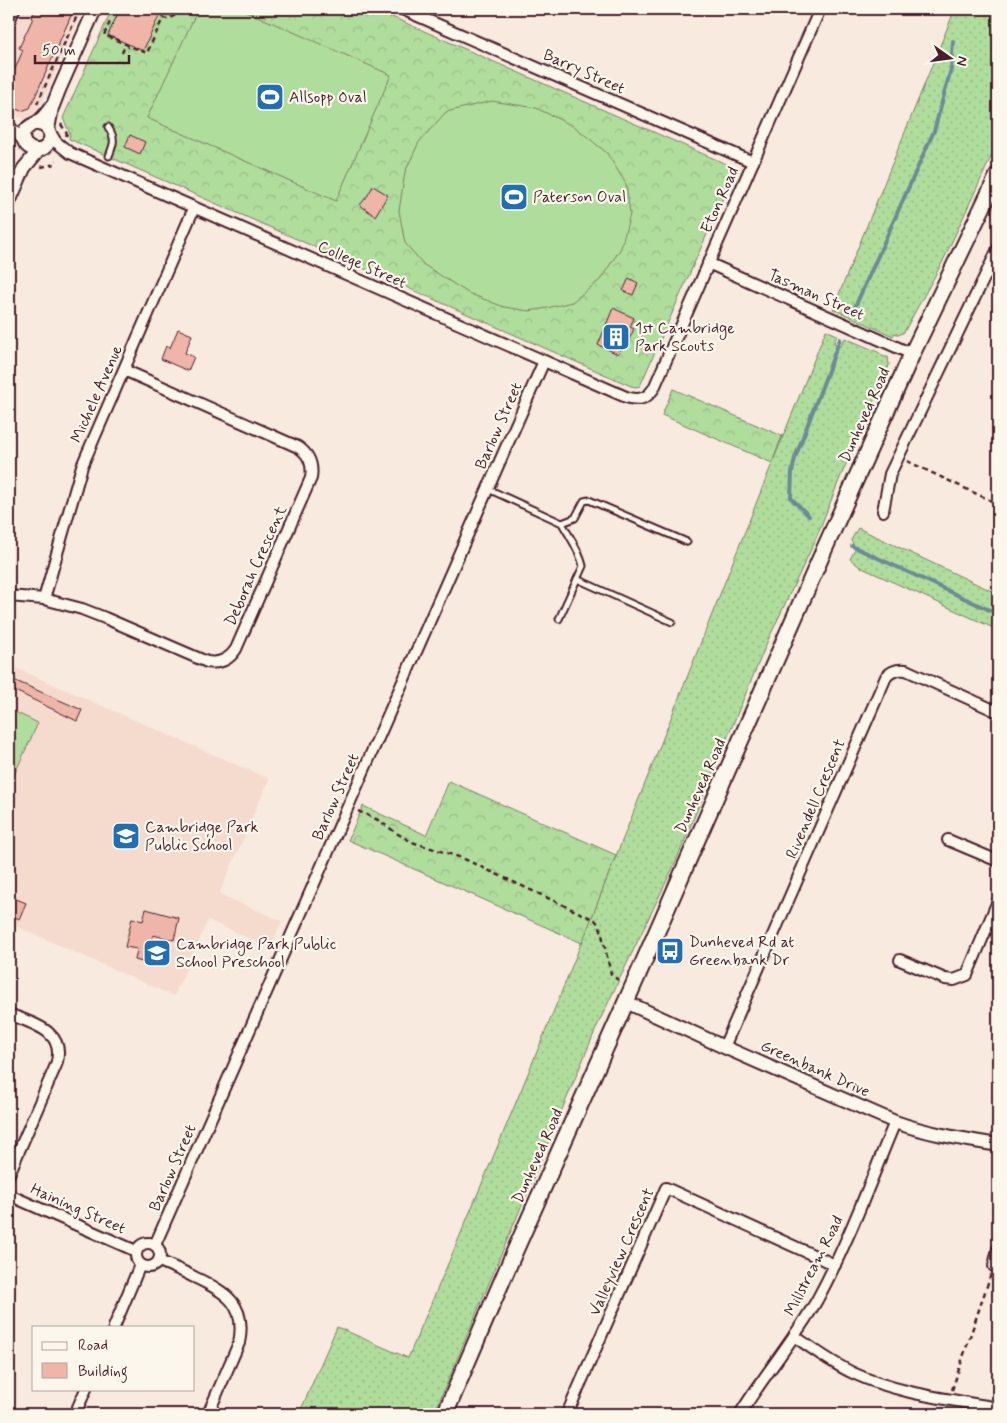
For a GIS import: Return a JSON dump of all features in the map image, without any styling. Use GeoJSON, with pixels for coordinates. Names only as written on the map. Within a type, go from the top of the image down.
{"type":"FeatureCollection","features":[{"type":"Feature","properties":{"kind":"main road","name":"Dunheved Road"},"geometry":{"type":"LineString","coordinates":[[445,1414],[824,550],[912,354],[998,175]]}},
{"type":"Feature","properties":{"kind":"street"},"geometry":{"type":"LineString","coordinates":[[9,202],[24,168],[48,144],[51,136],[49,131],[52,108],[95,9]]}},
{"type":"Feature","properties":{"kind":"street","name":"Barry Street"},"geometry":{"type":"LineString","coordinates":[[402,9],[753,162]]}},
{"type":"Feature","properties":{"kind":"street","name":"Eton Road"},"geometry":{"type":"LineString","coordinates":[[642,399],[647,397],[654,388],[820,9]]}},
{"type":"Feature","properties":{"kind":"street"},"geometry":{"type":"LineString","coordinates":[[20,175],[25,143],[24,132],[45,115],[56,97]]}},
{"type":"Feature","properties":{"kind":"street"},"geometry":{"type":"LineString","coordinates":[[9,125],[42,124],[49,131]]}},
{"type":"Feature","properties":{"kind":"street"},"geometry":{"type":"LineString","coordinates":[[9,125],[31,149],[40,150]]}},
{"type":"Feature","properties":{"kind":"street","name":"College Street"},"geometry":{"type":"LineString","coordinates":[[49,131],[56,142],[70,153],[626,397],[642,399]]}},
{"type":"Feature","properties":{"kind":"street","name":"College Street"},"geometry":{"type":"LineString","coordinates":[[40,150],[70,153]]}},
{"type":"Feature","properties":{"kind":"street","name":"Michele Avenue"},"geometry":{"type":"LineString","coordinates":[[44,598],[82,466],[194,208]]}},
{"type":"Feature","properties":{"kind":"street"},"geometry":{"type":"LineString","coordinates":[[883,511],[890,474],[998,249]]}},
{"type":"Feature","properties":{"kind":"street","name":"Tasman Street"},"geometry":{"type":"LineString","coordinates":[[708,263],[912,354]]}},
{"type":"Feature","properties":{"kind":"street","name":"Barlow Street"},"geometry":{"type":"LineString","coordinates":[[155,1245],[544,361]]}},
{"type":"Feature","properties":{"kind":"street","name":"Deborah Crescent"},"geometry":{"type":"LineString","coordinates":[[9,596],[44,598],[82,609],[211,663],[226,660],[236,649],[310,478],[312,469],[310,461],[306,453],[298,447],[124,370]]}},
{"type":"Feature","properties":{"kind":"street","name":"Rivendell Crescent"},"geometry":{"type":"LineString","coordinates":[[724,1047],[886,677],[893,671],[906,670],[998,712]]}},
{"type":"Feature","properties":{"kind":"street"},"geometry":{"type":"LineString","coordinates":[[948,840],[998,861]]}},
{"type":"Feature","properties":{"kind":"street"},"geometry":{"type":"LineString","coordinates":[[900,960],[945,979],[954,980],[967,975],[998,902]]}},
{"type":"Feature","properties":{"kind":"street","name":"Greenbank Drive"},"geometry":{"type":"LineString","coordinates":[[626,1002],[895,1122],[947,1136],[998,1144]]}},
{"type":"Feature","properties":{"kind":"street"},"geometry":{"type":"LineString","coordinates":[[9,1014],[49,1032],[55,1038],[59,1052],[56,1065],[9,1174]]}},
{"type":"Feature","properties":{"kind":"street","name":"Millstream Road"},"geometry":{"type":"LineString","coordinates":[[740,1414],[816,1301],[850,1234],[895,1122]]}},
{"type":"Feature","properties":{"kind":"street","name":"Valleyview Crescent"},"geometry":{"type":"LineString","coordinates":[[567,1414],[666,1188],[835,1265]]}},
{"type":"Feature","properties":{"kind":"street","name":"Haining Street"},"geometry":{"type":"LineString","coordinates":[[9,1196],[136,1251]]}},
{"type":"Feature","properties":{"kind":"street","name":"Haining Street"},"geometry":{"type":"LineString","coordinates":[[140,1265],[136,1259],[138,1248],[148,1243],[155,1245]]}},
{"type":"Feature","properties":{"kind":"street"},"geometry":{"type":"LineString","coordinates":[[114,1326],[140,1265],[151,1268],[157,1264],[160,1254],[155,1245]]}},
{"type":"Feature","properties":{"kind":"street"},"geometry":{"type":"LineString","coordinates":[[993,1266],[998,1249]]}},
{"type":"Feature","properties":{"kind":"street"},"geometry":{"type":"LineString","coordinates":[[159,1260],[222,1291],[232,1302],[239,1318],[241,1334],[239,1343],[208,1414]]}},
{"type":"Feature","properties":{"kind":"street"},"geometry":{"type":"LineString","coordinates":[[794,1336],[853,1373],[898,1389],[998,1408]]}},
{"type":"Feature","properties":{"kind":"street"},"geometry":{"type":"LineString","coordinates":[[75,1414],[86,1390]]}},
{"type":"Feature","properties":{"kind":"lane"},"geometry":{"type":"LineString","coordinates":[[9,28],[17,9]]}},
{"type":"Feature","properties":{"kind":"lane"},"geometry":{"type":"LineString","coordinates":[[108,127],[113,136],[114,144],[109,156]]}},
{"type":"Feature","properties":{"kind":"lane"},"geometry":{"type":"LineString","coordinates":[[488,489],[562,523],[582,562],[582,568],[559,619]]}},
{"type":"Feature","properties":{"kind":"lane"},"geometry":{"type":"LineString","coordinates":[[562,523],[575,518],[584,501],[589,500],[687,542]]}},
{"type":"Feature","properties":{"kind":"lane"},"geometry":{"type":"LineString","coordinates":[[577,579],[672,622]]}},
{"type":"Feature","properties":{"kind":"path"},"geometry":{"type":"LineString","coordinates":[[34,110],[80,9]]}},
{"type":"Feature","properties":{"kind":"path"},"geometry":{"type":"LineString","coordinates":[[148,9],[168,19],[174,16],[175,9]]}},
{"type":"Feature","properties":{"kind":"path"},"geometry":{"type":"LineString","coordinates":[[110,22],[104,35],[146,53],[163,18]]}},
{"type":"Feature","properties":{"kind":"path"},"geometry":{"type":"LineString","coordinates":[[121,43],[124,48]]}},
{"type":"Feature","properties":{"kind":"path"},"geometry":{"type":"LineString","coordinates":[[124,48],[130,47]]}},
{"type":"Feature","properties":{"kind":"path"},"geometry":{"type":"LineString","coordinates":[[122,53],[124,48]]}},
{"type":"Feature","properties":{"kind":"path"},"geometry":{"type":"LineString","coordinates":[[60,122],[67,134],[65,138]]}},
{"type":"Feature","properties":{"kind":"path"},"geometry":{"type":"LineString","coordinates":[[37,165],[42,167],[48,166],[55,164],[56,160]]}},
{"type":"Feature","properties":{"kind":"path"},"geometry":{"type":"LineString","coordinates":[[904,459],[998,504]]}},
{"type":"Feature","properties":{"kind":"path"},"geometry":{"type":"LineString","coordinates":[[348,807],[378,820],[412,842],[462,858],[595,920],[600,926],[610,974],[618,980]]}},
{"type":"Feature","properties":{"kind":"path"},"geometry":{"type":"LineString","coordinates":[[949,1398],[993,1266]]}},
{"type":"Feature","properties":{"kind":"shaded area"},"geometry":{"type":"Polygon","coordinates":[[[22,9],[83,9],[39,109],[32,119],[26,120],[9,113],[9,39],[22,9]]]}},
{"type":"Feature","properties":{"kind":"shaded area","name":"Cambridge Park Public School"},"geometry":{"type":"Polygon","coordinates":[[[9,665],[269,779],[219,894],[282,921],[270,947],[208,920],[174,996],[9,923],[9,665]]]}},
{"type":"Feature","properties":{"kind":"green space"},"geometry":{"type":"Polygon","coordinates":[[[112,9],[374,9],[733,167],[734,173],[640,386],[631,386],[69,139],[70,134],[63,118],[112,9]]]}},
{"type":"Feature","properties":{"kind":"green space","name":"Allsopp Oval"},"geometry":{"type":"Polygon","coordinates":[[[198,9],[241,9],[391,75],[336,201],[147,118],[198,9]]]}},
{"type":"Feature","properties":{"kind":"green space"},"geometry":{"type":"Polygon","coordinates":[[[955,9],[998,9],[998,142],[943,261],[904,332],[899,335],[895,333],[893,336],[833,309],[955,9]]]}},
{"type":"Feature","properties":{"kind":"green space","name":"Paterson Oval"},"geometry":{"type":"Polygon","coordinates":[[[492,101],[536,108],[575,127],[607,153],[626,184],[630,214],[621,248],[600,280],[572,302],[529,311],[504,307],[468,293],[424,265],[405,243],[399,211],[405,172],[419,142],[446,112],[492,101]]]}},
{"type":"Feature","properties":{"kind":"green space"},"geometry":{"type":"Polygon","coordinates":[[[826,330],[837,335],[834,343],[841,346],[845,338],[878,352],[884,357],[888,357],[888,368],[814,543],[768,640],[676,861],[598,1024],[434,1414],[299,1414],[337,1327],[408,1358],[561,993],[826,330]]]}},
{"type":"Feature","properties":{"kind":"green space"},"geometry":{"type":"Polygon","coordinates":[[[673,389],[782,436],[772,463],[662,415],[673,389]]]}},
{"type":"Feature","properties":{"kind":"green space"},"geometry":{"type":"Polygon","coordinates":[[[858,528],[998,594],[998,630],[860,567],[850,559],[855,550],[851,540],[858,528]]]}},
{"type":"Feature","properties":{"kind":"green space"},"geometry":{"type":"Polygon","coordinates":[[[13,711],[38,723],[14,775],[9,773],[9,721],[13,711]]]}},
{"type":"Feature","properties":{"kind":"green space"},"geometry":{"type":"Polygon","coordinates":[[[449,781],[616,855],[582,943],[348,840],[363,806],[426,835],[449,781]]]}},
{"type":"Feature","properties":{"kind":"building"},"geometry":{"type":"Polygon","coordinates":[[[36,9],[74,9],[30,108],[21,111],[9,106],[9,83],[23,50],[19,48],[36,9]]]}},
{"type":"Feature","properties":{"kind":"building"},"geometry":{"type":"Polygon","coordinates":[[[120,9],[143,9],[159,16],[143,51],[108,35],[120,9]]]}},
{"type":"Feature","properties":{"kind":"building"},"geometry":{"type":"Polygon","coordinates":[[[130,135],[145,142],[140,154],[125,147],[130,135]]]}},
{"type":"Feature","properties":{"kind":"building"},"geometry":{"type":"Polygon","coordinates":[[[373,186],[388,195],[375,216],[360,205],[373,186]]]}},
{"type":"Feature","properties":{"kind":"building"},"geometry":{"type":"Polygon","coordinates":[[[629,278],[638,283],[633,295],[623,291],[629,278]]]}},
{"type":"Feature","properties":{"kind":"building","name":"1st Cambridge Park Scouts"},"geometry":{"type":"Polygon","coordinates":[[[613,308],[634,318],[630,327],[634,329],[626,346],[623,345],[618,354],[598,345],[613,308]]]}},
{"type":"Feature","properties":{"kind":"building"},"geometry":{"type":"Polygon","coordinates":[[[178,329],[192,335],[185,353],[194,357],[188,371],[161,359],[166,346],[170,348],[178,329]]]}},
{"type":"Feature","properties":{"kind":"building"},"geometry":{"type":"Polygon","coordinates":[[[9,678],[82,710],[77,721],[9,688],[9,678]]]}},
{"type":"Feature","properties":{"kind":"building"},"geometry":{"type":"Polygon","coordinates":[[[9,896],[26,903],[19,919],[9,914],[9,896]]]}},
{"type":"Feature","properties":{"kind":"building"},"geometry":{"type":"Polygon","coordinates":[[[146,909],[179,918],[174,940],[153,935],[146,963],[135,960],[137,949],[125,947],[132,918],[143,921],[146,909]]]}},
{"type":"Feature","properties":{"kind":"waterway"},"geometry":{"type":"LineString","coordinates":[[855,307],[934,131],[951,69],[953,41]]}},
{"type":"Feature","properties":{"kind":"waterway"},"geometry":{"type":"LineString","coordinates":[[809,516],[791,498],[792,472],[795,458],[840,339]]}},
{"type":"Feature","properties":{"kind":"waterway"},"geometry":{"type":"LineString","coordinates":[[852,546],[998,614]]}},
{"type":"Feature","properties":{"kind":"place","name":"Allsopp Oval"},"geometry":{"type":"Point","coordinates":[270,97]}},
{"type":"Feature","properties":{"kind":"place","name":"Paterson Oval"},"geometry":{"type":"Point","coordinates":[514,197]}},
{"type":"Feature","properties":{"kind":"place","name":"1st Cambridge Park Scouts"},"geometry":{"type":"Point","coordinates":[616,337]}},
{"type":"Feature","properties":{"kind":"place","name":"Cambridge Park Public School"},"geometry":{"type":"Point","coordinates":[126,836]}},
{"type":"Feature","properties":{"kind":"place","name":"Dunheved Rd at Greenbank Dr"},"geometry":{"type":"Point","coordinates":[670,951]}},
{"type":"Feature","properties":{"kind":"place","name":"Cambridge Park Public School Preschool"},"geometry":{"type":"Point","coordinates":[157,953]}}]}
